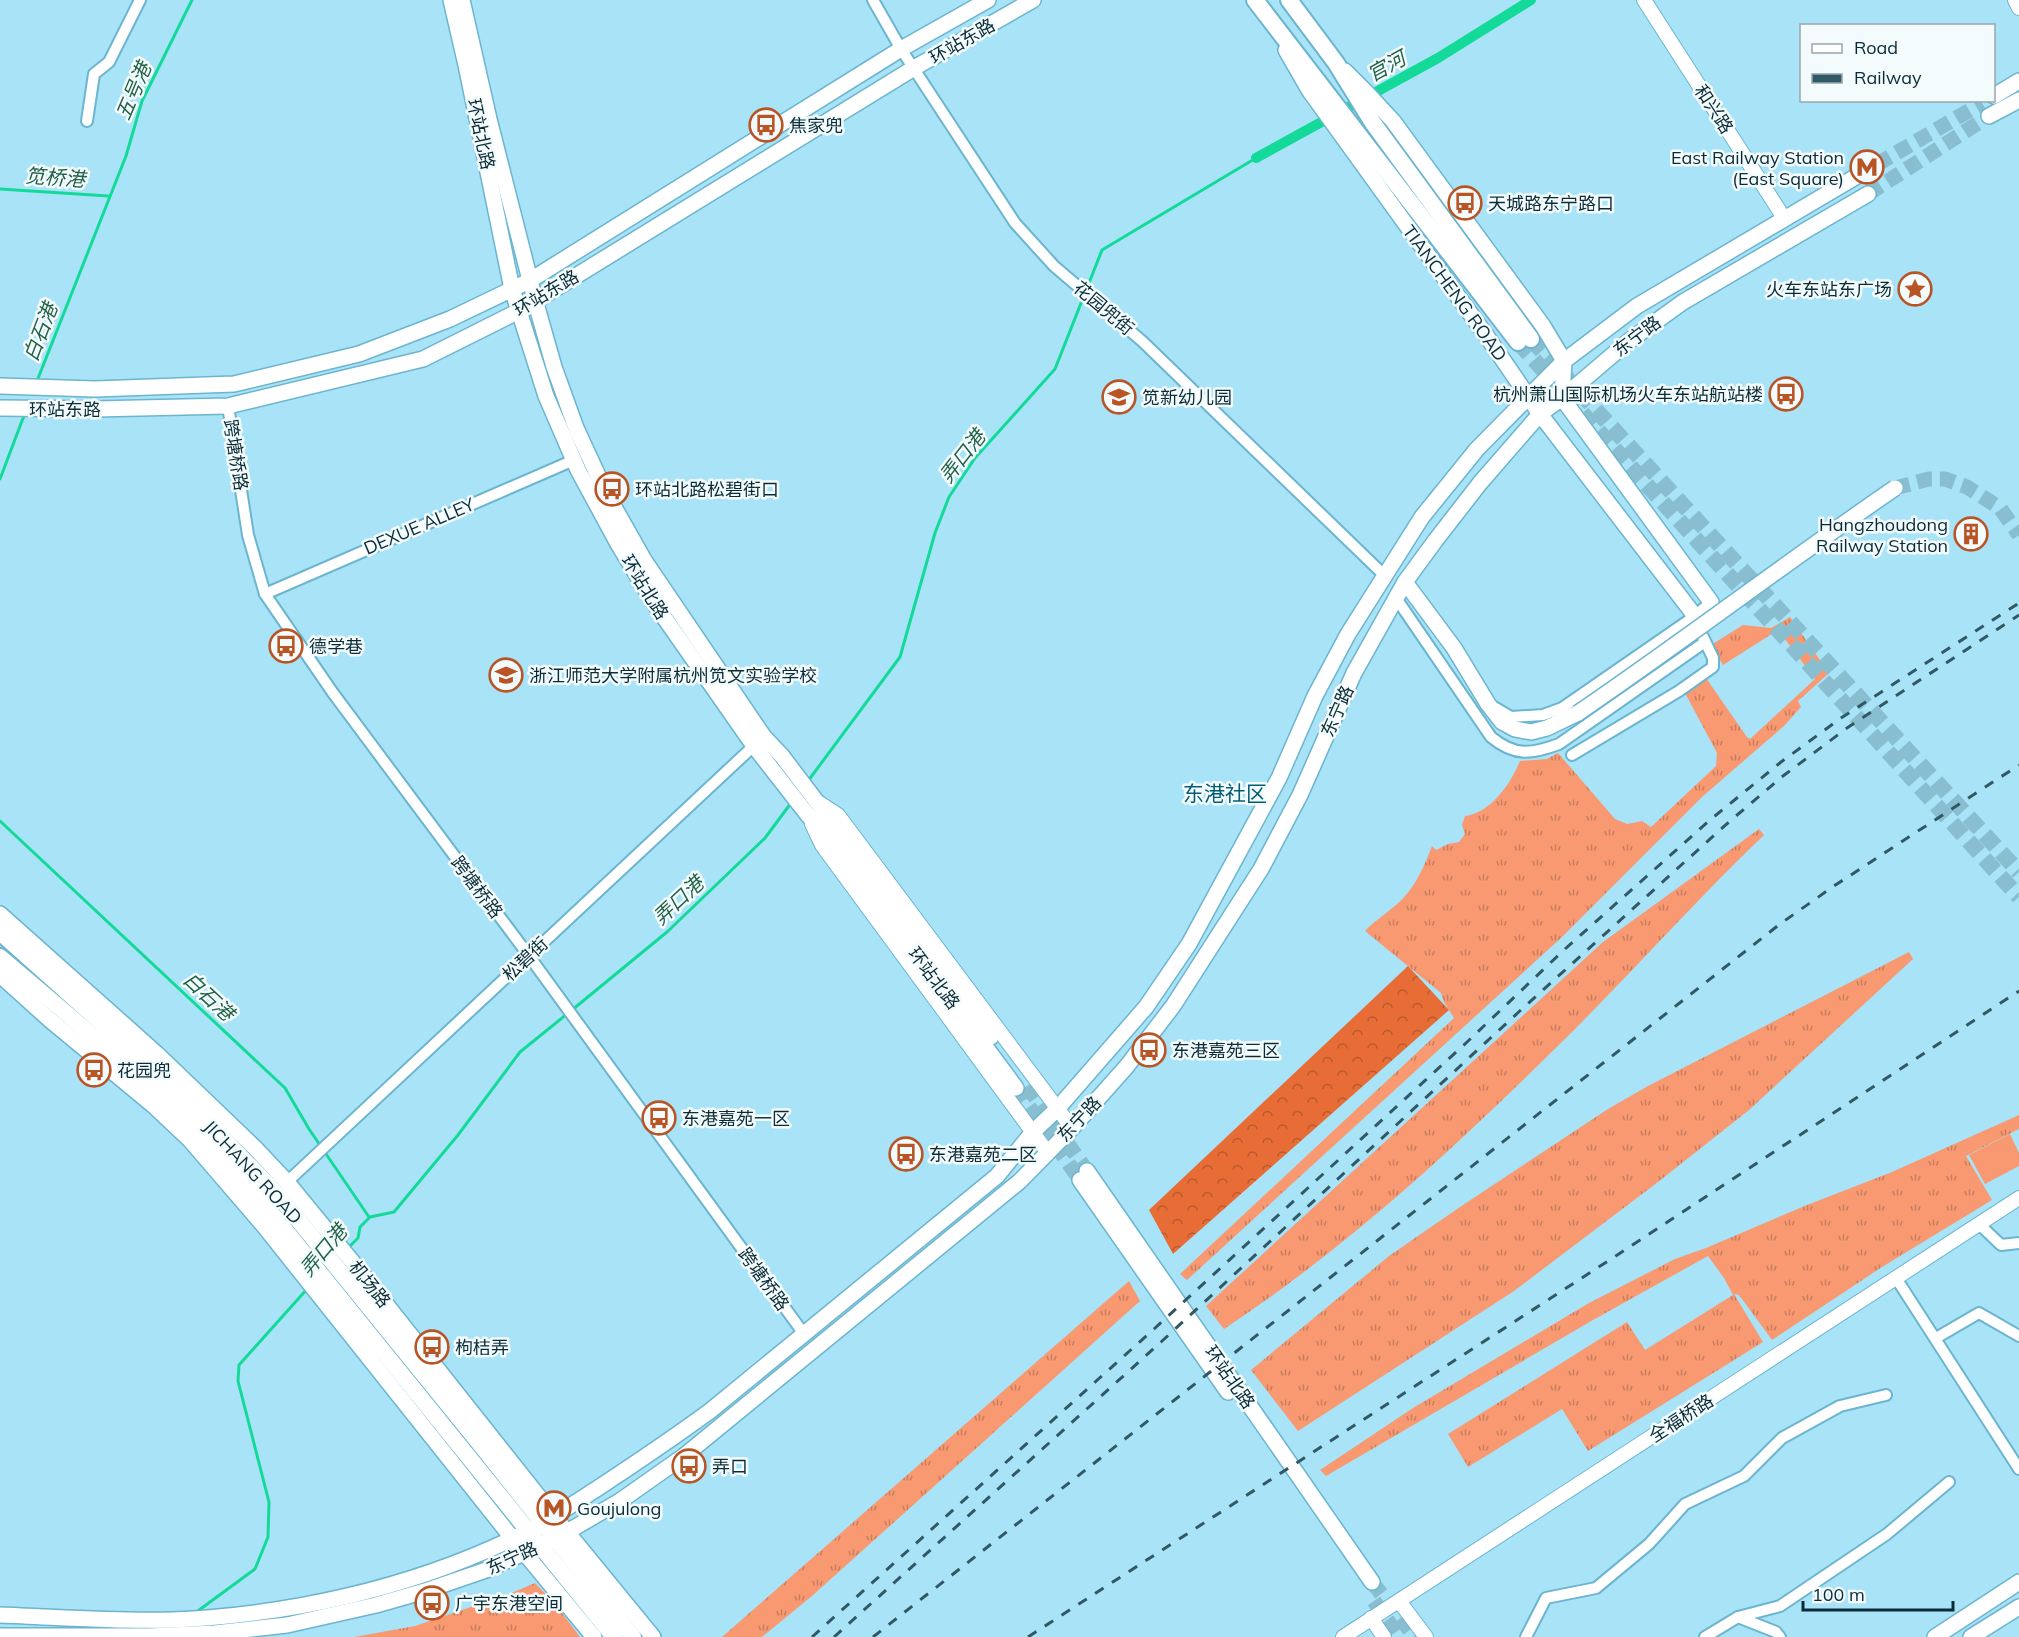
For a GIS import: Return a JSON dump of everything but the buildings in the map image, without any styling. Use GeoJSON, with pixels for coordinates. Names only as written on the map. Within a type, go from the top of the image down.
{"type":"FeatureCollection","features":[{"type":"Feature","properties":{"kind":"main road","name":"环站北路"},"geometry":{"type":"LineString","coordinates":[[451,0],[512,289],[546,396],[574,460],[617,542],[652,600],[759,742],[782,756],[1020,1086],[844,856],[771,770],[759,742],[644,560],[605,491],[576,428],[554,367],[529,280],[462,0]]}},
{"type":"Feature","properties":{"kind":"main road","name":"环站东路"},"geometry":{"type":"LineString","coordinates":[[5,386],[82,389],[234,384],[359,354],[450,319],[529,280],[901,49],[988,0]]}},
{"type":"Feature","properties":{"kind":"main road","name":"环站东路"},"geometry":{"type":"LineString","coordinates":[[0,408],[228,406],[423,359],[519,311],[914,68],[1033,0]]}},
{"type":"Feature","properties":{"kind":"main road","name":"TIANCHENG ROAD"},"geometry":{"type":"LineString","coordinates":[[1255,0],[1321,97],[1348,132],[1525,340],[1378,116],[1368,94],[1336,63]]}},
{"type":"Feature","properties":{"kind":"main road","name":"TIANCHENG ROAD"},"geometry":{"type":"LineString","coordinates":[[1289,0],[1336,63],[1348,83],[1378,116],[1544,326],[1564,362]]}},
{"type":"Feature","properties":{"kind":"main road"},"geometry":{"type":"LineString","coordinates":[[1995,99],[2019,81]]}},
{"type":"Feature","properties":{"kind":"main road"},"geometry":{"type":"LineString","coordinates":[[1988,104],[2019,100]]}},
{"type":"Feature","properties":{"kind":"main road","name":"TIANCHENG ROAD"},"geometry":{"type":"LineString","coordinates":[[1348,132],[1540,414],[1695,616]]}},
{"type":"Feature","properties":{"kind":"main road","name":"东宁路"},"geometry":{"type":"LineString","coordinates":[[0,1615],[171,1620],[284,1608],[374,1589],[422,1575],[513,1539],[663,1446],[710,1411],[997,1176],[1032,1133],[1058,1108],[1146,1007],[1189,944],[1279,777],[1315,696],[1348,634],[1422,517],[1477,449],[1564,362],[1637,306],[1857,176]]}},
{"type":"Feature","properties":{"kind":"main road","name":"东宁路"},"geometry":{"type":"LineString","coordinates":[[0,1636],[215,1633],[287,1625],[376,1605],[426,1591],[486,1570],[547,1542],[620,1501],[684,1456],[1020,1181],[1072,1128],[1127,1066],[1173,1006],[1261,869],[1300,795],[1354,673],[1405,582],[1480,483],[1540,414],[1629,341],[1683,302],[1868,194]]}},
{"type":"Feature","properties":{"kind":"main road"},"geometry":{"type":"LineString","coordinates":[[1564,362],[1562,398],[1711,602]]}},
{"type":"Feature","properties":{"kind":"main road"},"geometry":{"type":"LineString","coordinates":[[1405,582],[1454,648],[1488,704],[1502,722],[1515,729],[1532,732],[1547,728],[1578,713],[1663,654],[1812,544],[1894,488]]}},
{"type":"Feature","properties":{"kind":"main road","name":"机场路"},"geometry":{"type":"LineString","coordinates":[[0,914],[80,994],[157,1054],[287,1182],[310,1247],[334,1289],[513,1539],[547,1542],[653,1637]]}},
{"type":"Feature","properties":{"kind":"main road","name":"JICHANG ROAD"},"geometry":{"type":"LineString","coordinates":[[0,932],[80,994],[227,1141],[278,1195],[310,1247]]}},
{"type":"Feature","properties":{"kind":"main road","name":"机场路"},"geometry":{"type":"LineString","coordinates":[[0,957],[147,1082],[209,1143],[260,1199],[270,1223]]}},
{"type":"Feature","properties":{"kind":"main road","name":"机场路"},"geometry":{"type":"LineString","coordinates":[[1,974],[50,1020],[154,1106],[270,1223],[310,1247],[355,1265],[541,1523]]}},
{"type":"Feature","properties":{"kind":"main road","name":"环站北路"},"geometry":{"type":"LineString","coordinates":[[1084,1176],[1368,1584]]}},
{"type":"Feature","properties":{"kind":"main road"},"geometry":{"type":"LineString","coordinates":[[334,1289],[480,1444],[541,1523],[547,1542],[633,1637]]}},
{"type":"Feature","properties":{"kind":"main road","name":"机场路"},"geometry":{"type":"LineString","coordinates":[[409,1395],[541,1523]]}},
{"type":"Feature","properties":{"kind":"main road","name":"机场路"},"geometry":{"type":"LineString","coordinates":[[547,1542],[594,1637]]}},
{"type":"Feature","properties":{"kind":"main road","name":"机场路"},"geometry":{"type":"LineString","coordinates":[[547,1542],[614,1637]]}},
{"type":"Feature","properties":{"kind":"main road"},"geometry":{"type":"LineString","coordinates":[[1935,1637],[2019,1582]]}},
{"type":"Feature","properties":{"kind":"main road"},"geometry":{"type":"LineString","coordinates":[[1971,1637],[2019,1606]]}},
{"type":"Feature","properties":{"kind":"street"},"geometry":{"type":"LineString","coordinates":[[87,121],[94,74],[109,62],[140,0]]}},
{"type":"Feature","properties":{"kind":"street","name":"花园兜街"},"geometry":{"type":"LineString","coordinates":[[873,0],[901,49],[1015,223],[1054,266],[1143,341],[1385,576]]}},
{"type":"Feature","properties":{"kind":"street","name":"和兴路"},"geometry":{"type":"LineString","coordinates":[[1644,0],[1784,218]]}},
{"type":"Feature","properties":{"kind":"street"},"geometry":{"type":"LineString","coordinates":[[2015,0],[2019,8]]}},
{"type":"Feature","properties":{"kind":"street","name":"跨塘桥路"},"geometry":{"type":"LineString","coordinates":[[228,406],[248,536],[264,594],[333,693],[529,956],[804,1334]]}},
{"type":"Feature","properties":{"kind":"street","name":"DEXUE ALLEY"},"geometry":{"type":"LineString","coordinates":[[264,594],[574,460]]}},
{"type":"Feature","properties":{"kind":"street"},"geometry":{"type":"LineString","coordinates":[[1396,598],[1491,737],[1504,748],[1521,752],[1540,751],[1559,744],[1705,642]]}},
{"type":"Feature","properties":{"kind":"street"},"geometry":{"type":"LineString","coordinates":[[1488,704],[1511,717],[1543,715],[1562,708],[1695,616],[1711,602]]}},
{"type":"Feature","properties":{"kind":"street"},"geometry":{"type":"LineString","coordinates":[[1572,755],[1679,691],[1713,667],[1713,658],[1695,616]]}},
{"type":"Feature","properties":{"kind":"street","name":"松碧街"},"geometry":{"type":"LineString","coordinates":[[287,1182],[759,742]]}},
{"type":"Feature","properties":{"kind":"street"},"geometry":{"type":"LineString","coordinates":[[815,800],[838,815],[1072,1128]]}},
{"type":"Feature","properties":{"kind":"street"},"geometry":{"type":"LineString","coordinates":[[807,814],[822,845],[1048,1153]]}},
{"type":"Feature","properties":{"kind":"street","name":"全福桥路"},"geometry":{"type":"LineString","coordinates":[[1343,1637],[2019,1198]]}},
{"type":"Feature","properties":{"kind":"street"},"geometry":{"type":"LineString","coordinates":[[1979,1224],[2001,1245],[2019,1243]]}},
{"type":"Feature","properties":{"kind":"street"},"geometry":{"type":"LineString","coordinates":[[1896,1278],[2019,1469]]}},
{"type":"Feature","properties":{"kind":"street"},"geometry":{"type":"LineString","coordinates":[[1936,1338],[1979,1313],[2019,1336]]}},
{"type":"Feature","properties":{"kind":"street"},"geometry":{"type":"LineString","coordinates":[[1526,1637],[1546,1598],[1596,1588],[1649,1544],[1685,1504],[1744,1476],[1782,1438],[1840,1406],[1886,1395]]}},
{"type":"Feature","properties":{"kind":"street"},"geometry":{"type":"LineString","coordinates":[[1706,1637],[1738,1617],[1780,1606],[1887,1534],[1949,1482]]}},
{"type":"Feature","properties":{"kind":"street"},"geometry":{"type":"LineString","coordinates":[[1399,1601],[1426,1637]]}},
{"type":"Feature","properties":{"kind":"street"},"geometry":{"type":"LineString","coordinates":[[1738,1617],[1776,1632],[1780,1637]]}},
{"type":"Feature","properties":{"kind":"street"},"geometry":{"type":"LineString","coordinates":[[1371,1618],[1384,1637]]}},
{"type":"Feature","properties":{"kind":"green space"},"geometry":{"type":"Polygon","coordinates":[[[1790,617],[1829,673],[1798,701],[1801,707],[1784,726],[1702,797],[1562,937],[1187,1280],[1180,1274],[1454,1018],[1441,993],[1365,931],[1411,889],[1421,873],[1432,846],[1436,850],[1459,842],[1465,834],[1462,825],[1465,816],[1483,809],[1499,796],[1520,761],[1547,759],[1558,753],[1615,819],[1627,824],[1642,821],[1651,827],[1716,766],[1717,753],[1685,693],[1706,678],[1750,739],[1815,679],[1778,630],[1723,665],[1711,645],[1743,625],[1771,628],[1790,617]]]}},
{"type":"Feature","properties":{"kind":"green space"},"geometry":{"type":"Polygon","coordinates":[[[1759,829],[1764,835],[1570,1034],[1489,1113],[1361,1227],[1271,1297],[1224,1329],[1206,1306],[1603,942],[1759,829]]]}},
{"type":"Feature","properties":{"kind":"green space"},"geometry":{"type":"Polygon","coordinates":[[[1909,952],[1913,959],[1749,1110],[1658,1182],[1514,1291],[1298,1431],[1251,1370],[1389,1256],[1608,1109],[1648,1086],[1909,952]]]}},
{"type":"Feature","properties":{"kind":"green space"},"geometry":{"type":"Polygon","coordinates":[[[1408,966],[1449,1010],[1173,1254],[1149,1210],[1408,966]]]}},
{"type":"Feature","properties":{"kind":"green space"},"geometry":{"type":"Polygon","coordinates":[[[2019,1115],[2019,1129],[1966,1156],[1992,1200],[1882,1267],[1772,1340],[1739,1295],[1734,1294],[1763,1342],[1588,1451],[1562,1409],[1468,1467],[1448,1434],[1627,1322],[1645,1350],[1733,1295],[1708,1256],[1593,1320],[1326,1476],[1320,1470],[1413,1408],[1589,1303],[1675,1259],[1892,1172],[2019,1115]]]}},
{"type":"Feature","properties":{"kind":"green space"},"geometry":{"type":"Polygon","coordinates":[[[2010,1134],[2019,1153],[2019,1166],[1985,1184],[1969,1155],[2010,1134]]]}},
{"type":"Feature","properties":{"kind":"green space"},"geometry":{"type":"Polygon","coordinates":[[[1129,1281],[1140,1301],[812,1596],[762,1637],[722,1637],[1129,1281]]]}},
{"type":"Feature","properties":{"kind":"green space"},"geometry":{"type":"Polygon","coordinates":[[[535,1583],[556,1605],[580,1637],[354,1637],[415,1626],[535,1583]]]}},
{"type":"Feature","properties":{"kind":"waterway","name":"五号港"},"geometry":{"type":"LineString","coordinates":[[37,381],[126,156],[142,101],[192,0]]}},
{"type":"Feature","properties":{"kind":"waterway","name":"官河"},"geometry":{"type":"LineString","coordinates":[[1256,158],[1438,58],[1531,0]]}},
{"type":"Feature","properties":{"kind":"waterway","name":"弄口港"},"geometry":{"type":"LineString","coordinates":[[808,781],[900,657],[935,533],[949,497],[975,458],[1055,369],[1102,250],[1256,158]]}},
{"type":"Feature","properties":{"kind":"waterway","name":"笕桥港"},"geometry":{"type":"LineString","coordinates":[[0,189],[108,196]]}},
{"type":"Feature","properties":{"kind":"waterway","name":"白石港"},"geometry":{"type":"LineString","coordinates":[[0,479],[25,413]]}},
{"type":"Feature","properties":{"kind":"waterway","name":"弄口港"},"geometry":{"type":"LineString","coordinates":[[572,1010],[667,932],[765,838],[791,803]]}},
{"type":"Feature","properties":{"kind":"waterway","name":"白石港"},"geometry":{"type":"LineString","coordinates":[[0,821],[285,1088],[309,1129],[369,1217]]}},
{"type":"Feature","properties":{"kind":"waterway","name":"弄口港"},"geometry":{"type":"LineString","coordinates":[[347,1249],[358,1238],[360,1227],[370,1217],[394,1212],[458,1135],[520,1052],[567,1014]]}},
{"type":"Feature","properties":{"kind":"waterway","name":"弄口港"},"geometry":{"type":"LineString","coordinates":[[195,1613],[255,1569],[268,1537],[269,1502],[238,1381],[239,1365],[308,1288]]}},
{"type":"Feature","properties":{"kind":"tunnel"},"geometry":{"type":"LineString","coordinates":[[1857,176],[1982,103]]}},
{"type":"Feature","properties":{"kind":"tunnel"},"geometry":{"type":"LineString","coordinates":[[1868,194],[1989,116]]}},
{"type":"Feature","properties":{"kind":"tunnel"},"geometry":{"type":"LineString","coordinates":[[1531,339],[2019,872]]}},
{"type":"Feature","properties":{"kind":"tunnel"},"geometry":{"type":"LineString","coordinates":[[1518,342],[2019,897]]}},
{"type":"Feature","properties":{"kind":"tunnel"},"geometry":{"type":"LineString","coordinates":[[1895,488],[1929,479],[1945,479],[1967,487],[2000,508],[2019,535]]}},
{"type":"Feature","properties":{"kind":"tunnel"},"geometry":{"type":"LineString","coordinates":[[1027,1086],[1087,1171]]}},
{"type":"Feature","properties":{"kind":"tunnel"},"geometry":{"type":"LineString","coordinates":[[1016,1088],[1080,1180]]}},
{"type":"Feature","properties":{"kind":"tunnel"},"geometry":{"type":"LineString","coordinates":[[1372,1582],[1415,1637]]}},
{"type":"Feature","properties":{"kind":"tunnel"},"geometry":{"type":"LineString","coordinates":[[1374,1601],[1399,1637]]}},
{"type":"Feature","properties":{"kind":"railway"},"geometry":{"type":"LineString","coordinates":[[812,1637],[1154,1329],[1466,1043],[1565,949],[1710,820],[1781,762],[1841,718],[2019,603]]}},
{"type":"Feature","properties":{"kind":"railway"},"geometry":{"type":"LineString","coordinates":[[834,1637],[1161,1342],[1523,1008],[1730,821],[1783,776],[1847,728],[2019,615]]}},
{"type":"Feature","properties":{"kind":"railway"},"geometry":{"type":"LineString","coordinates":[[873,1637],[1780,924],[2019,765]]}},
{"type":"Feature","properties":{"kind":"railway"},"geometry":{"type":"LineString","coordinates":[[1028,1637],[2019,991]]}},
{"type":"Feature","properties":{"kind":"place","name":"焦家兜"},"geometry":{"type":"Point","coordinates":[766,125]}},
{"type":"Feature","properties":{"kind":"place","name":"East Railway Station (East Square)"},"geometry":{"type":"Point","coordinates":[1867,167]}},
{"type":"Feature","properties":{"kind":"place","name":"天城路东宁路口"},"geometry":{"type":"Point","coordinates":[1465,203]}},
{"type":"Feature","properties":{"kind":"place","name":"火车东站东广场"},"geometry":{"type":"Point","coordinates":[1915,289]}},
{"type":"Feature","properties":{"kind":"place","name":"杭州萧山国际机场火车东站航站楼"},"geometry":{"type":"Point","coordinates":[1786,394]}},
{"type":"Feature","properties":{"kind":"place","name":"笕新幼儿园"},"geometry":{"type":"Point","coordinates":[1119,397]}},
{"type":"Feature","properties":{"kind":"place","name":"环站北路松碧街口"},"geometry":{"type":"Point","coordinates":[612,489]}},
{"type":"Feature","properties":{"kind":"place","name":"Hangzhoudong Railway Station"},"geometry":{"type":"Point","coordinates":[1971,534]}},
{"type":"Feature","properties":{"kind":"place","name":"德学巷"},"geometry":{"type":"Point","coordinates":[286,646]}},
{"type":"Feature","properties":{"kind":"place","name":"浙江师范大学附属杭州笕文实验学校"},"geometry":{"type":"Point","coordinates":[506,675]}},
{"type":"Feature","properties":{"kind":"place","name":"东港嘉苑三区"},"geometry":{"type":"Point","coordinates":[1149,1050]}},
{"type":"Feature","properties":{"kind":"place","name":"花园兜"},"geometry":{"type":"Point","coordinates":[94,1070]}},
{"type":"Feature","properties":{"kind":"place","name":"东港嘉苑一区"},"geometry":{"type":"Point","coordinates":[659,1118]}},
{"type":"Feature","properties":{"kind":"place","name":"东港嘉苑二区"},"geometry":{"type":"Point","coordinates":[906,1154]}},
{"type":"Feature","properties":{"kind":"place","name":"枸桔弄"},"geometry":{"type":"Point","coordinates":[432,1347]}},
{"type":"Feature","properties":{"kind":"place","name":"弄口"},"geometry":{"type":"Point","coordinates":[689,1466]}},
{"type":"Feature","properties":{"kind":"place","name":"Goujulong"},"geometry":{"type":"Point","coordinates":[554,1508]}},
{"type":"Feature","properties":{"kind":"place","name":"广宇东港空间"},"geometry":{"type":"Point","coordinates":[432,1603]}},
{"type":"Feature","properties":{"kind":"district","name":"东港社区"},"geometry":{"type":"Point","coordinates":[1225,793]}}]}
